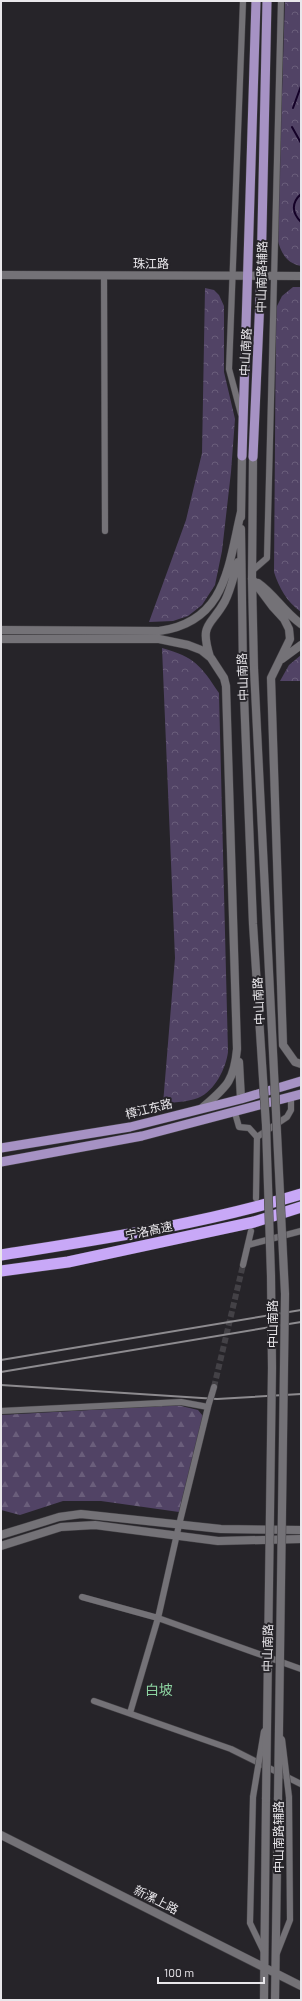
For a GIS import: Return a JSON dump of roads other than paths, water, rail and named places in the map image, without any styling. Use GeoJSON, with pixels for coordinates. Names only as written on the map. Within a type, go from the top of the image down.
{"type":"FeatureCollection","features":[{"type":"Feature","properties":{"kind":"highway","name":"宁洛高速"},"geometry":{"type":"LineString","coordinates":[[1,1255],[116,1236],[261,1206],[301,1194]]}},
{"type":"Feature","properties":{"kind":"highway","name":"宁洛高速"},"geometry":{"type":"LineString","coordinates":[[1,1271],[68,1262],[254,1222],[301,1207]]}},
{"type":"Feature","properties":{"kind":"main road","name":"中山南路"},"geometry":{"type":"LineString","coordinates":[[256,1],[240,555],[253,924],[266,1125],[271,1276],[272,1368],[264,2000]]}},
{"type":"Feature","properties":{"kind":"main road","name":"中山南路"},"geometry":{"type":"LineString","coordinates":[[267,1],[261,276],[253,457],[252,575],[254,669],[286,1294],[275,2000]]}},
{"type":"Feature","properties":{"kind":"main road","name":"珠江路"},"geometry":{"type":"LineString","coordinates":[[1,275],[301,276]]}},
{"type":"Feature","properties":{"kind":"main road"},"geometry":{"type":"LineString","coordinates":[[1,630],[159,631],[174,629],[188,623],[201,616],[217,596],[225,578],[241,512]]}},
{"type":"Feature","properties":{"kind":"main road"},"geometry":{"type":"LineString","coordinates":[[240,555],[226,600],[206,628],[205,640],[211,658],[224,678],[226,686],[237,1049],[241,1099]]}},
{"type":"Feature","properties":{"kind":"main road"},"geometry":{"type":"LineString","coordinates":[[252,575],[288,615],[301,624]]}},
{"type":"Feature","properties":{"kind":"main road"},"geometry":{"type":"LineString","coordinates":[[252,575],[272,607],[284,619],[289,629],[290,639],[271,678],[282,1045],[295,1062],[301,1064]]}},
{"type":"Feature","properties":{"kind":"main road"},"geometry":{"type":"LineString","coordinates":[[1,639],[159,639],[195,647],[211,658]]}},
{"type":"Feature","properties":{"kind":"main road"},"geometry":{"type":"LineString","coordinates":[[277,664],[301,645]]}},
{"type":"Feature","properties":{"kind":"main road"},"geometry":{"type":"LineString","coordinates":[[202,1108],[220,1092],[231,1078],[235,1069],[237,1049]]}},
{"type":"Feature","properties":{"kind":"main road","name":"樟江东路"},"geometry":{"type":"LineString","coordinates":[[1,1148],[130,1127],[241,1099],[301,1081]]}},
{"type":"Feature","properties":{"kind":"main road","name":"樟江东路"},"geometry":{"type":"LineString","coordinates":[[1,1162],[142,1136],[291,1098],[301,1094]]}},
{"type":"Feature","properties":{"kind":"main road"},"geometry":{"type":"LineString","coordinates":[[1,1535],[58,1517],[81,1514],[221,1529],[301,1530]]}},
{"type":"Feature","properties":{"kind":"main road"},"geometry":{"type":"LineString","coordinates":[[1,1546],[61,1527],[88,1525],[218,1541],[301,1539]]}},
{"type":"Feature","properties":{"kind":"main road","name":"新漯上路"},"geometry":{"type":"LineString","coordinates":[[1,1835],[301,1986]]}},
{"type":"Feature","properties":{"kind":"street"},"geometry":{"type":"LineString","coordinates":[[243,1],[229,369],[243,422]]}},
{"type":"Feature","properties":{"kind":"street","name":"中山南路辅路"},"geometry":{"type":"LineString","coordinates":[[252,575],[267,558],[281,1]]}},
{"type":"Feature","properties":{"kind":"street"},"geometry":{"type":"LineString","coordinates":[[104,276],[105,531]]}},
{"type":"Feature","properties":{"kind":"street"},"geometry":{"type":"LineString","coordinates":[[257,1137],[287,1117],[291,1110],[291,1098]]}},
{"type":"Feature","properties":{"kind":"street"},"geometry":{"type":"LineString","coordinates":[[234,1113],[238,1127],[249,1128],[257,1137],[256,1198]]}},
{"type":"Feature","properties":{"kind":"street"},"geometry":{"type":"LineString","coordinates":[[243,1265],[251,1230]]}},
{"type":"Feature","properties":{"kind":"street"},"geometry":{"type":"LineString","coordinates":[[248,1245],[301,1231]]}},
{"type":"Feature","properties":{"kind":"street"},"geometry":{"type":"LineString","coordinates":[[130,1713],[158,1618],[176,1535],[214,1387]]}},
{"type":"Feature","properties":{"kind":"street"},"geometry":{"type":"LineString","coordinates":[[1,1411],[182,1402],[209,1405]]}},
{"type":"Feature","properties":{"kind":"street"},"geometry":{"type":"LineString","coordinates":[[82,1597],[158,1618],[301,1669]]}},
{"type":"Feature","properties":{"kind":"street"},"geometry":{"type":"LineString","coordinates":[[94,1702],[130,1713],[231,1749],[301,1784]]}},
{"type":"Feature","properties":{"kind":"street"},"geometry":{"type":"LineString","coordinates":[[265,1953],[250,1923],[253,1797],[267,1715]]}},
{"type":"Feature","properties":{"kind":"street","name":"中山南路辅路"},"geometry":{"type":"LineString","coordinates":[[276,1956],[290,1920],[290,1797],[279,1716]]}},
{"type":"Feature","properties":{"kind":"waterway"},"geometry":{"type":"LineString","coordinates":[[293,108],[301,86]]}},
{"type":"Feature","properties":{"kind":"waterway"},"geometry":{"type":"LineString","coordinates":[[292,127],[301,143]]}},
{"type":"Feature","properties":{"kind":"waterway"},"geometry":{"type":"LineString","coordinates":[[301,194],[294,204],[294,212],[301,222]]}},
{"type":"Feature","properties":{"kind":"tunnel"},"geometry":{"type":"LineString","coordinates":[[214,1387],[243,1265]]}},
{"type":"Feature","properties":{"kind":"railway"},"geometry":{"type":"LineString","coordinates":[[1,1360],[301,1310]]}},
{"type":"Feature","properties":{"kind":"railway"},"geometry":{"type":"LineString","coordinates":[[1,1372],[301,1322]]}},
{"type":"Feature","properties":{"kind":"railway"},"geometry":{"type":"LineString","coordinates":[[1,1385],[217,1399],[301,1394]]}},
{"type":"Feature","properties":{"kind":"district","name":"白坡"},"geometry":{"type":"Point","coordinates":[159,1690]}}]}
